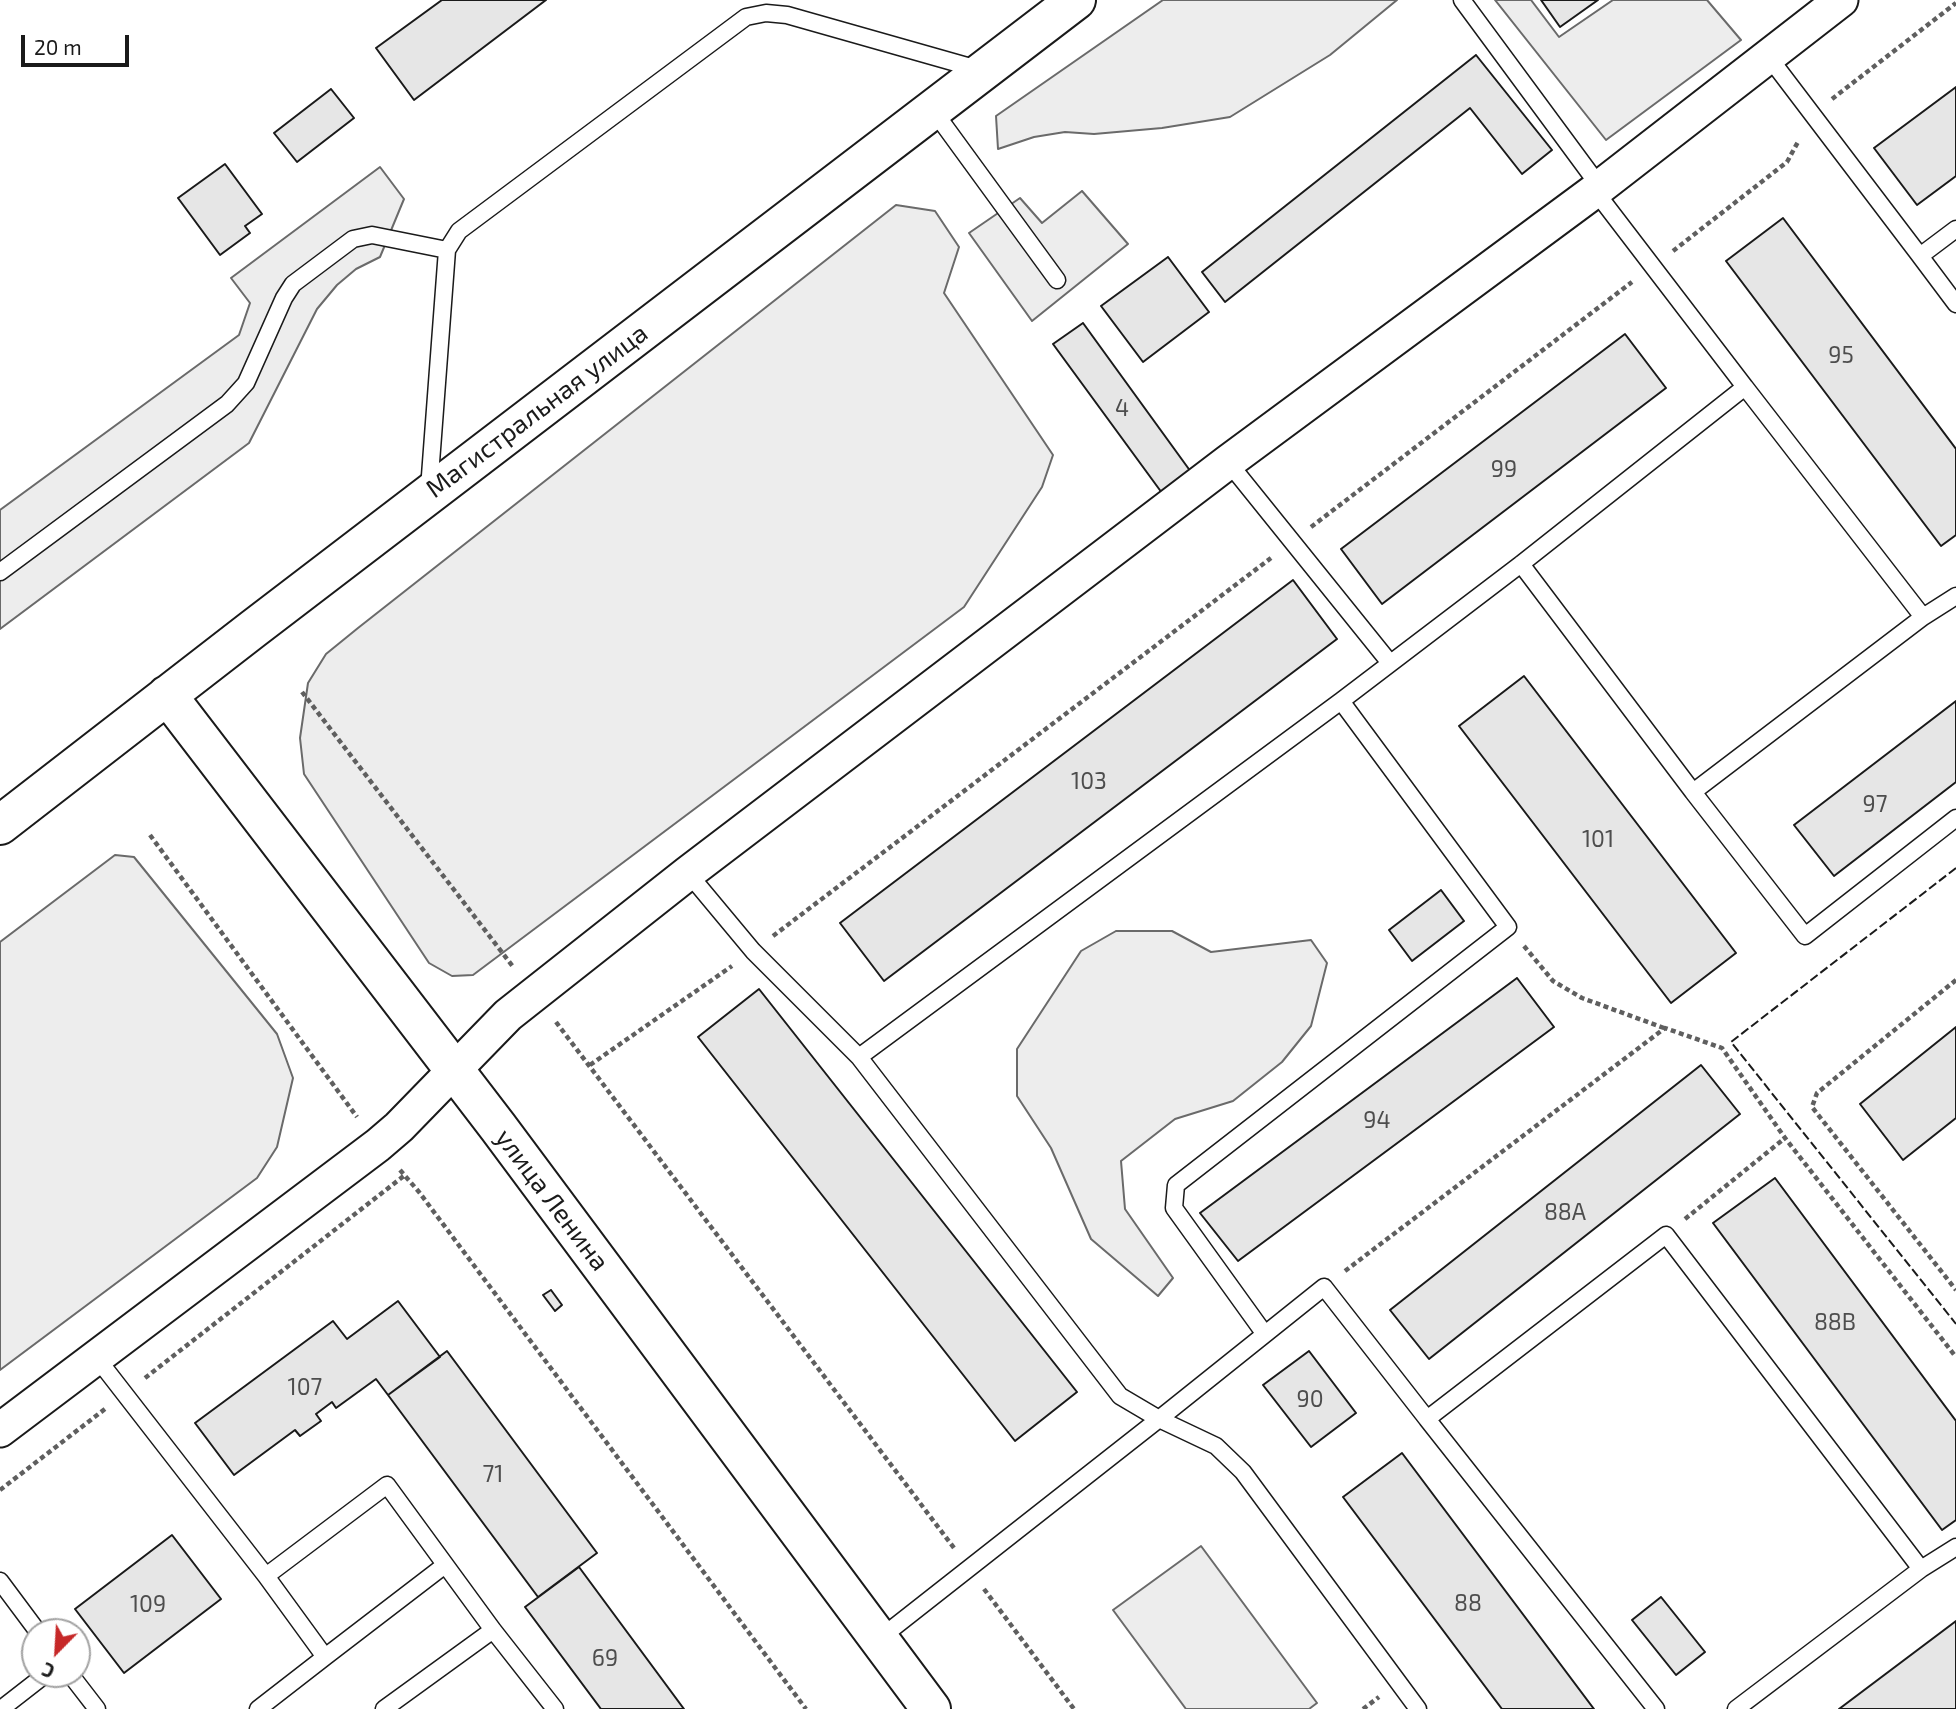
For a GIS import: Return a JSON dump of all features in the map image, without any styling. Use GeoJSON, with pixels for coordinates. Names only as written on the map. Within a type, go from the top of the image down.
{"type":"FeatureCollection","features":[{"type":"Feature","properties":{"kind":"main road","name":"Магистральная улица"},"geometry":{"type":"LineString","coordinates":[[0,825],[1076,0]]}},
{"type":"Feature","properties":{"kind":"main road","name":"улица Ленина"},"geometry":{"type":"LineString","coordinates":[[167,695],[454,1070],[931,1709]]}},
{"type":"Feature","properties":{"kind":"street"},"geometry":{"type":"LineString","coordinates":[[0,1430],[399,1128],[508,1015],[688,873],[1228,463],[1598,189],[1841,0]]}},
{"type":"Feature","properties":{"kind":"lane"},"geometry":{"type":"LineString","coordinates":[[1462,0],[1745,387],[1923,617]]}},
{"type":"Feature","properties":{"kind":"lane"},"geometry":{"type":"LineString","coordinates":[[429,494],[447,250],[459,231],[746,17],[766,13],[787,15],[983,71]]}},
{"type":"Feature","properties":{"kind":"lane"},"geometry":{"type":"LineString","coordinates":[[1768,56],[1956,304]]}},
{"type":"Feature","properties":{"kind":"lane"},"geometry":{"type":"LineString","coordinates":[[933,110],[1057,280]]}},
{"type":"Feature","properties":{"kind":"lane"},"geometry":{"type":"LineString","coordinates":[[1920,256],[1956,229]]}},
{"type":"Feature","properties":{"kind":"lane"},"geometry":{"type":"LineString","coordinates":[[0,572],[227,404],[246,383],[284,298],[293,284],[353,239],[372,235],[447,250]]}},
{"type":"Feature","properties":{"kind":"lane"},"geometry":{"type":"LineString","coordinates":[[859,1056],[1341,701],[1521,564],[1745,387]]}},
{"type":"Feature","properties":{"kind":"lane"},"geometry":{"type":"LineString","coordinates":[[1228,463],[1390,663]]}},
{"type":"Feature","properties":{"kind":"lane"},"geometry":{"type":"LineString","coordinates":[[1521,564],[1805,936],[1956,818]]}},
{"type":"Feature","properties":{"kind":"lane"},"geometry":{"type":"LineString","coordinates":[[1693,792],[1923,617],[1956,596]]}},
{"type":"Feature","properties":{"kind":"lane"},"geometry":{"type":"LineString","coordinates":[[1264,1333],[1174,1209],[1176,1185],[1508,927],[1341,701]]}},
{"type":"Feature","properties":{"kind":"lane"},"geometry":{"type":"LineString","coordinates":[[688,873],[753,951],[859,1056],[1119,1396],[1159,1419],[1216,1446],[1243,1472],[1418,1709]]}},
{"type":"Feature","properties":{"kind":"lane"},"geometry":{"type":"LineString","coordinates":[[1427,1419],[1666,1235],[1921,1569]]}},
{"type":"Feature","properties":{"kind":"lane"},"geometry":{"type":"LineString","coordinates":[[879,1639],[1324,1287],[1656,1709]]}},
{"type":"Feature","properties":{"kind":"lane"},"geometry":{"type":"LineString","coordinates":[[96,1357],[266,1576],[325,1657]]}},
{"type":"Feature","properties":{"kind":"lane"},"geometry":{"type":"LineString","coordinates":[[266,1576],[387,1485],[493,1630],[555,1709]]}},
{"type":"Feature","properties":{"kind":"lane"},"geometry":{"type":"LineString","coordinates":[[1736,1709],[1921,1569],[1956,1547]]}},
{"type":"Feature","properties":{"kind":"lane"},"geometry":{"type":"LineString","coordinates":[[258,1709],[445,1565]]}},
{"type":"Feature","properties":{"kind":"lane"},"geometry":{"type":"LineString","coordinates":[[0,1581],[28,1618]]}},
{"type":"Feature","properties":{"kind":"lane"},"geometry":{"type":"LineString","coordinates":[[384,1709],[493,1630]]}},
{"type":"Feature","properties":{"kind":"lane"},"geometry":{"type":"LineString","coordinates":[[1,1709],[28,1688]]}},
{"type":"Feature","properties":{"kind":"lane"},"geometry":{"type":"LineString","coordinates":[[81,1688],[97,1709]]}},
{"type":"Feature","properties":{"kind":"path"},"geometry":{"type":"LineString","coordinates":[[302,692],[590,1065],[1074,1709]]}},
{"type":"Feature","properties":{"kind":"path"},"geometry":{"type":"LineString","coordinates":[[150,835],[378,1145],[405,1175],[806,1709]]}},
{"type":"Feature","properties":{"kind":"path"},"geometry":{"type":"LineString","coordinates":[[1508,927],[1553,981],[1582,998],[1722,1048],[1784,1138],[1956,1357]]}},
{"type":"Feature","properties":{"kind":"path"},"geometry":{"type":"LineString","coordinates":[[1956,979],[1817,1093],[1812,1107],[1956,1290]]}},
{"type":"Feature","properties":{"kind":"path"},"geometry":{"type":"LineString","coordinates":[[1324,1287],[1665,1028]]}},
{"type":"Feature","properties":{"kind":"path"},"geometry":{"type":"LineString","coordinates":[[1666,1235],[1784,1138]]}},
{"type":"Feature","properties":{"kind":"path"},"geometry":{"type":"LineString","coordinates":[[0,1490],[405,1175]]}},
{"type":"Feature","properties":{"kind":"shaded area"},"geometry":{"type":"Polygon","coordinates":[[[1163,0],[1397,0],[1330,55],[1230,117],[1162,128],[1094,134],[1065,132],[1034,137],[998,149],[996,116],[1163,0]]]}},
{"type":"Feature","properties":{"kind":"shaded area"},"geometry":{"type":"Polygon","coordinates":[[[1495,0],[1531,0],[1559,37],[1613,0],[1707,0],[1741,40],[1606,140],[1495,0]]]}},
{"type":"Feature","properties":{"kind":"shaded area"},"geometry":{"type":"Polygon","coordinates":[[[380,167],[404,199],[380,257],[356,269],[337,285],[317,309],[249,443],[0,629],[0,510],[239,335],[250,303],[231,278],[380,167]]]}},
{"type":"Feature","properties":{"kind":"shaded area"},"geometry":{"type":"Polygon","coordinates":[[[1082,191],[1128,244],[1032,321],[969,233],[1020,198],[1042,223],[1082,191]]]}},
{"type":"Feature","properties":{"kind":"shaded area"},"geometry":{"type":"Polygon","coordinates":[[[896,205],[935,211],[959,247],[944,293],[1053,455],[1042,487],[964,607],[473,975],[452,976],[429,963],[304,774],[300,738],[308,683],[326,654],[896,205]]]}},
{"type":"Feature","properties":{"kind":"shaded area"},"geometry":{"type":"Polygon","coordinates":[[[115,855],[134,857],[277,1034],[293,1078],[277,1147],[257,1178],[0,1370],[0,942],[115,855]]]}},
{"type":"Feature","properties":{"kind":"shaded area"},"geometry":{"type":"Polygon","coordinates":[[[1116,931],[1172,931],[1211,952],[1311,940],[1327,963],[1311,1026],[1282,1062],[1233,1101],[1175,1119],[1121,1161],[1125,1209],[1173,1278],[1158,1296],[1091,1239],[1051,1148],[1017,1096],[1017,1049],[1081,951],[1116,931]]]}},
{"type":"Feature","properties":{"kind":"shaded area"},"geometry":{"type":"Polygon","coordinates":[[[1201,1546],[1317,1703],[1309,1709],[1186,1709],[1113,1610],[1201,1546]]]}},
{"type":"Feature","properties":{"kind":"building"},"geometry":{"type":"Polygon","coordinates":[[[442,0],[546,0],[414,100],[376,48],[442,0]]]}},
{"type":"Feature","properties":{"kind":"building"},"geometry":{"type":"Polygon","coordinates":[[[1541,0],[1598,0],[1560,27],[1541,0]]]}},
{"type":"Feature","properties":{"kind":"building"},"geometry":{"type":"Polygon","coordinates":[[[1476,55],[1552,150],[1522,174],[1470,108],[1225,302],[1202,272],[1476,55]]]}},
{"type":"Feature","properties":{"kind":"building"},"geometry":{"type":"Polygon","coordinates":[[[1956,87],[1956,176],[1917,205],[1874,148],[1956,87]]]}},
{"type":"Feature","properties":{"kind":"building"},"geometry":{"type":"Polygon","coordinates":[[[331,89],[354,118],[297,162],[274,133],[331,89]]]}},
{"type":"Feature","properties":{"kind":"building"},"geometry":{"type":"Polygon","coordinates":[[[225,164],[262,214],[245,226],[250,233],[220,255],[178,198],[225,164]]]}},
{"type":"Feature","properties":{"kind":"building"},"geometry":{"type":"Polygon","coordinates":[[[1783,218],[1956,449],[1956,535],[1941,546],[1726,261],[1783,218]]]}},
{"type":"Feature","properties":{"kind":"building"},"geometry":{"type":"Polygon","coordinates":[[[1168,257],[1209,312],[1143,362],[1101,306],[1168,257]]]}},
{"type":"Feature","properties":{"kind":"building"},"geometry":{"type":"Polygon","coordinates":[[[1083,323],[1191,472],[1162,493],[1053,344],[1083,323]]]}},
{"type":"Feature","properties":{"kind":"building"},"geometry":{"type":"Polygon","coordinates":[[[1625,334],[1666,388],[1382,604],[1341,549],[1625,334]]]}},
{"type":"Feature","properties":{"kind":"building"},"geometry":{"type":"Polygon","coordinates":[[[1293,580],[1337,639],[884,981],[840,923],[1293,580]]]}},
{"type":"Feature","properties":{"kind":"building"},"geometry":{"type":"Polygon","coordinates":[[[1524,676],[1736,953],[1671,1003],[1459,726],[1524,676]]]}},
{"type":"Feature","properties":{"kind":"building"},"geometry":{"type":"Polygon","coordinates":[[[1956,701],[1956,782],[1834,876],[1794,825],[1956,701]]]}},
{"type":"Feature","properties":{"kind":"building"},"geometry":{"type":"Polygon","coordinates":[[[1441,890],[1464,921],[1412,961],[1389,930],[1441,890]]]}},
{"type":"Feature","properties":{"kind":"building"},"geometry":{"type":"Polygon","coordinates":[[[1517,978],[1554,1027],[1238,1261],[1200,1213],[1517,978]]]}},
{"type":"Feature","properties":{"kind":"building"},"geometry":{"type":"Polygon","coordinates":[[[759,989],[1077,1392],[1015,1441],[698,1037],[759,989]]]}},
{"type":"Feature","properties":{"kind":"building"},"geometry":{"type":"Polygon","coordinates":[[[1956,1027],[1956,1118],[1903,1160],[1860,1104],[1956,1027]]]}},
{"type":"Feature","properties":{"kind":"building"},"geometry":{"type":"Polygon","coordinates":[[[1701,1065],[1740,1114],[1429,1359],[1390,1310],[1701,1065]]]}},
{"type":"Feature","properties":{"kind":"building"},"geometry":{"type":"Polygon","coordinates":[[[1775,1178],[1956,1421],[1956,1520],[1942,1530],[1713,1223],[1775,1178]]]}},
{"type":"Feature","properties":{"kind":"building"},"geometry":{"type":"Polygon","coordinates":[[[551,1290],[562,1305],[555,1311],[543,1295],[551,1290]]]}},
{"type":"Feature","properties":{"kind":"building"},"geometry":{"type":"Polygon","coordinates":[[[398,1301],[440,1357],[388,1395],[376,1379],[336,1408],[332,1402],[316,1414],[321,1421],[300,1436],[295,1430],[234,1475],[195,1423],[333,1321],[347,1339],[398,1301]]]}},
{"type":"Feature","properties":{"kind":"building"},"geometry":{"type":"Polygon","coordinates":[[[447,1351],[597,1553],[538,1597],[388,1395],[447,1351]]]}},
{"type":"Feature","properties":{"kind":"building"},"geometry":{"type":"Polygon","coordinates":[[[1309,1351],[1356,1413],[1311,1447],[1263,1385],[1309,1351]]]}},
{"type":"Feature","properties":{"kind":"building"},"geometry":{"type":"Polygon","coordinates":[[[1402,1453],[1594,1709],[1502,1709],[1343,1497],[1402,1453]]]}},
{"type":"Feature","properties":{"kind":"building"},"geometry":{"type":"Polygon","coordinates":[[[172,1535],[221,1599],[124,1673],[91,1630],[91,1618],[82,1618],[75,1609],[172,1535]]]}},
{"type":"Feature","properties":{"kind":"building"},"geometry":{"type":"Polygon","coordinates":[[[579,1567],[684,1709],[601,1709],[525,1607],[579,1567]]]}},
{"type":"Feature","properties":{"kind":"building"},"geometry":{"type":"Polygon","coordinates":[[[1661,1597],[1705,1652],[1676,1675],[1632,1620],[1661,1597]]]}},
{"type":"Feature","properties":{"kind":"building"},"geometry":{"type":"Polygon","coordinates":[[[1956,1621],[1956,1709],[1839,1709],[1956,1621]]]}},
{"type":"Feature","properties":{"kind":"fence"},"geometry":{"type":"LineString","coordinates":[[1956,868],[1731,1042],[1956,1324]]}}]}
